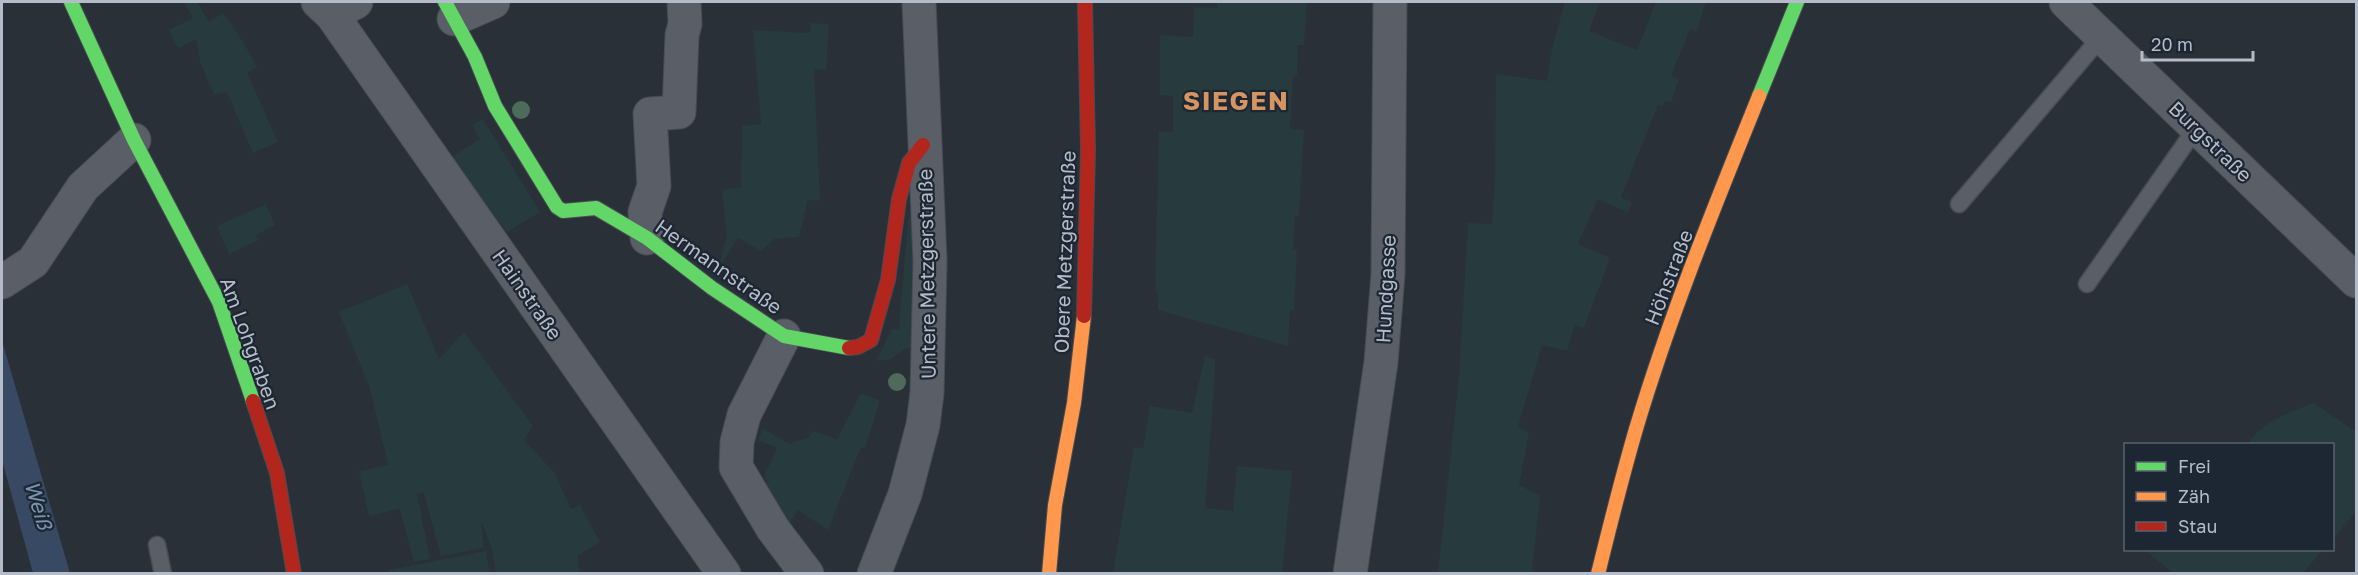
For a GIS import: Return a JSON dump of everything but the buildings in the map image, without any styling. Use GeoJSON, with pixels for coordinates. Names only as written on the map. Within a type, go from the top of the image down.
{"type":"FeatureCollection","features":[{"type":"Feature","properties":{"kind":"street","name":"Am Lohgraben"},"geometry":{"type":"LineString","coordinates":[[71,2],[134,140],[219,302],[277,473],[294,573]]}},
{"type":"Feature","properties":{"kind":"street"},"geometry":{"type":"LineString","coordinates":[[450,10],[493,2]]}},
{"type":"Feature","properties":{"kind":"street"},"geometry":{"type":"LineString","coordinates":[[647,238],[645,212],[654,186],[650,114],[679,112],[682,35],[685,24],[684,2]]}},
{"type":"Feature","properties":{"kind":"street","name":"Untere Metzgerstraße"},"geometry":{"type":"LineString","coordinates":[[874,573],[904,494],[923,425],[927,393],[930,261],[923,145],[919,2]]}},
{"type":"Feature","properties":{"kind":"street","name":"Obere Metzgerstraße"},"geometry":{"type":"LineString","coordinates":[[1049,573],[1055,505],[1074,403],[1085,311],[1088,150],[1085,2]]}},
{"type":"Feature","properties":{"kind":"street","name":"Hundgasse"},"geometry":{"type":"LineString","coordinates":[[1350,573],[1382,362],[1388,285],[1390,2]]}},
{"type":"Feature","properties":{"kind":"street","name":"Höhstraße"},"geometry":{"type":"LineString","coordinates":[[1598,573],[1607,532],[1665,335],[1797,2]]}},
{"type":"Feature","properties":{"kind":"street","name":"Burgstraße"},"geometry":{"type":"LineString","coordinates":[[2066,2],[2356,281]]}},
{"type":"Feature","properties":{"kind":"street","name":"Hainstraße"},"geometry":{"type":"LineString","coordinates":[[335,6],[724,573]]}},
{"type":"Feature","properties":{"kind":"street","name":"Hermannstraße"},"geometry":{"type":"LineString","coordinates":[[450,10],[475,57],[495,106],[557,207],[563,211],[596,208],[647,238],[712,288],[784,336],[846,350],[871,340],[888,280],[899,199],[909,163],[923,145]]}},
{"type":"Feature","properties":{"kind":"street"},"geometry":{"type":"LineString","coordinates":[[2,282],[33,262],[83,187],[134,140]]}},
{"type":"Feature","properties":{"kind":"street"},"geometry":{"type":"LineString","coordinates":[[784,336],[744,416],[736,442],[736,467],[773,529],[807,573]]}},
{"type":"Feature","properties":{"kind":"lane"},"geometry":{"type":"LineString","coordinates":[[1959,204],[2102,36]]}},
{"type":"Feature","properties":{"kind":"lane"},"geometry":{"type":"LineString","coordinates":[[2087,284],[2197,127]]}},
{"type":"Feature","properties":{"kind":"lane"},"geometry":{"type":"LineString","coordinates":[[157,545],[163,573]]}},
{"type":"Feature","properties":{"kind":"green space"},"geometry":{"type":"Polygon","coordinates":[[[184,2],[197,2],[209,22],[223,13],[242,40],[257,67],[247,73],[278,142],[253,153],[227,92],[214,95],[200,62],[196,39],[178,48],[169,30],[193,18],[184,2]]]}},
{"type":"Feature","properties":{"kind":"green space"},"geometry":{"type":"Polygon","coordinates":[[[1217,2],[1307,2],[1304,45],[1298,45],[1297,75],[1293,76],[1290,129],[1304,130],[1299,215],[1295,216],[1293,249],[1297,250],[1294,310],[1290,310],[1288,346],[1158,310],[1158,291],[1155,291],[1159,132],[1173,132],[1173,96],[1160,95],[1160,35],[1193,37],[1194,7],[1217,8],[1217,2]]]}},
{"type":"Feature","properties":{"kind":"green space"},"geometry":{"type":"Polygon","coordinates":[[[1565,2],[1600,2],[1589,31],[1637,50],[1656,2],[1706,2],[1697,31],[1690,29],[1671,76],[1679,79],[1671,103],[1665,101],[1663,106],[1658,105],[1621,197],[1632,202],[1628,213],[1598,199],[1578,244],[1610,258],[1584,328],[1575,325],[1567,351],[1542,345],[1518,427],[1529,433],[1519,485],[1540,495],[1532,573],[1438,573],[1459,377],[1468,223],[1492,224],[1495,180],[1496,74],[1547,81],[1552,48],[1565,2]]]}},
{"type":"Feature","properties":{"kind":"green space"},"geometry":{"type":"Polygon","coordinates":[[[811,23],[829,24],[826,70],[814,69],[820,201],[808,200],[799,237],[774,239],[761,251],[738,238],[718,269],[727,236],[722,190],[741,187],[742,126],[761,124],[753,30],[810,33],[811,23]]]}},
{"type":"Feature","properties":{"kind":"green space"},"geometry":{"type":"Polygon","coordinates":[[[483,119],[540,212],[507,232],[451,158],[480,139],[472,125],[483,119]]]}},
{"type":"Feature","properties":{"kind":"green space"},"geometry":{"type":"Polygon","coordinates":[[[266,204],[275,225],[256,235],[258,240],[229,254],[217,226],[266,204]]]}},
{"type":"Feature","properties":{"kind":"green space"},"geometry":{"type":"Polygon","coordinates":[[[913,209],[918,346],[905,349],[891,359],[876,361],[892,329],[899,329],[908,221],[913,209]]]}},
{"type":"Feature","properties":{"kind":"green space"},"geometry":{"type":"Polygon","coordinates":[[[407,284],[439,359],[464,332],[533,426],[524,440],[554,472],[571,509],[580,505],[600,542],[577,556],[580,573],[496,573],[492,549],[481,521],[484,548],[441,556],[424,493],[417,494],[430,559],[414,562],[400,509],[369,516],[359,471],[388,465],[370,389],[339,312],[407,284]]]}},
{"type":"Feature","properties":{"kind":"green space"},"geometry":{"type":"Polygon","coordinates":[[[1205,356],[1215,359],[1215,373],[1205,508],[1233,511],[1237,466],[1292,471],[1282,573],[1113,573],[1134,447],[1143,448],[1150,406],[1192,413],[1205,356]]]}},
{"type":"Feature","properties":{"kind":"green space"},"geometry":{"type":"Polygon","coordinates":[[[861,393],[880,401],[865,448],[861,447],[828,530],[798,510],[789,525],[767,497],[767,481],[764,476],[777,448],[758,440],[763,428],[789,444],[808,438],[813,431],[837,439],[861,393]]]}},
{"type":"Feature","properties":{"kind":"green space"},"geometry":{"type":"Polygon","coordinates":[[[2314,403],[2356,432],[2356,511],[2334,538],[2334,443],[2249,443],[2261,429],[2286,414],[2314,403]]]}},
{"type":"Feature","properties":{"kind":"green space"},"geometry":{"type":"Polygon","coordinates":[[[486,551],[490,573],[390,573],[389,570],[486,551]]]}},
{"type":"Feature","properties":{"kind":"green space"},"geometry":{"type":"Polygon","coordinates":[[[2149,551],[2322,551],[2302,574],[2173,573],[2148,553],[2149,551]]]}},
{"type":"Feature","properties":{"kind":"water","name":"Weiß"},"geometry":{"type":"Polygon","coordinates":[[[2,341],[70,573],[33,573],[2,460],[2,341]]]}},
{"type":"Feature","properties":{"kind":"traffic: fast"},"geometry":{"type":"LineString","coordinates":[[71,2],[134,140],[219,302],[253,401]]}},
{"type":"Feature","properties":{"kind":"traffic: fast"},"geometry":{"type":"LineString","coordinates":[[445,2],[475,57],[495,106],[557,207],[563,211],[596,208],[647,238],[712,288],[784,336],[849,348]]}},
{"type":"Feature","properties":{"kind":"traffic: fast"},"geometry":{"type":"LineString","coordinates":[[1759,96],[1797,2]]}},
{"type":"Feature","properties":{"kind":"traffic: slow"},"geometry":{"type":"LineString","coordinates":[[1598,574],[1631,447],[1663,344],[1759,96]]}},
{"type":"Feature","properties":{"kind":"traffic: slow"},"geometry":{"type":"LineString","coordinates":[[1049,574],[1055,505],[1074,403],[1084,316]]}},
{"type":"Feature","properties":{"kind":"traffic: jam"},"geometry":{"type":"LineString","coordinates":[[1084,316],[1088,150],[1085,2]]}},
{"type":"Feature","properties":{"kind":"traffic: jam"},"geometry":{"type":"LineString","coordinates":[[849,348],[858,347],[871,340],[888,280],[899,199],[909,163],[923,145]]}},
{"type":"Feature","properties":{"kind":"traffic: jam"},"geometry":{"type":"LineString","coordinates":[[253,401],[277,473],[294,574]]}},
{"type":"Feature","properties":{"kind":"district","name":"SIEGEN"},"geometry":{"type":"Point","coordinates":[1236,100]}}]}
